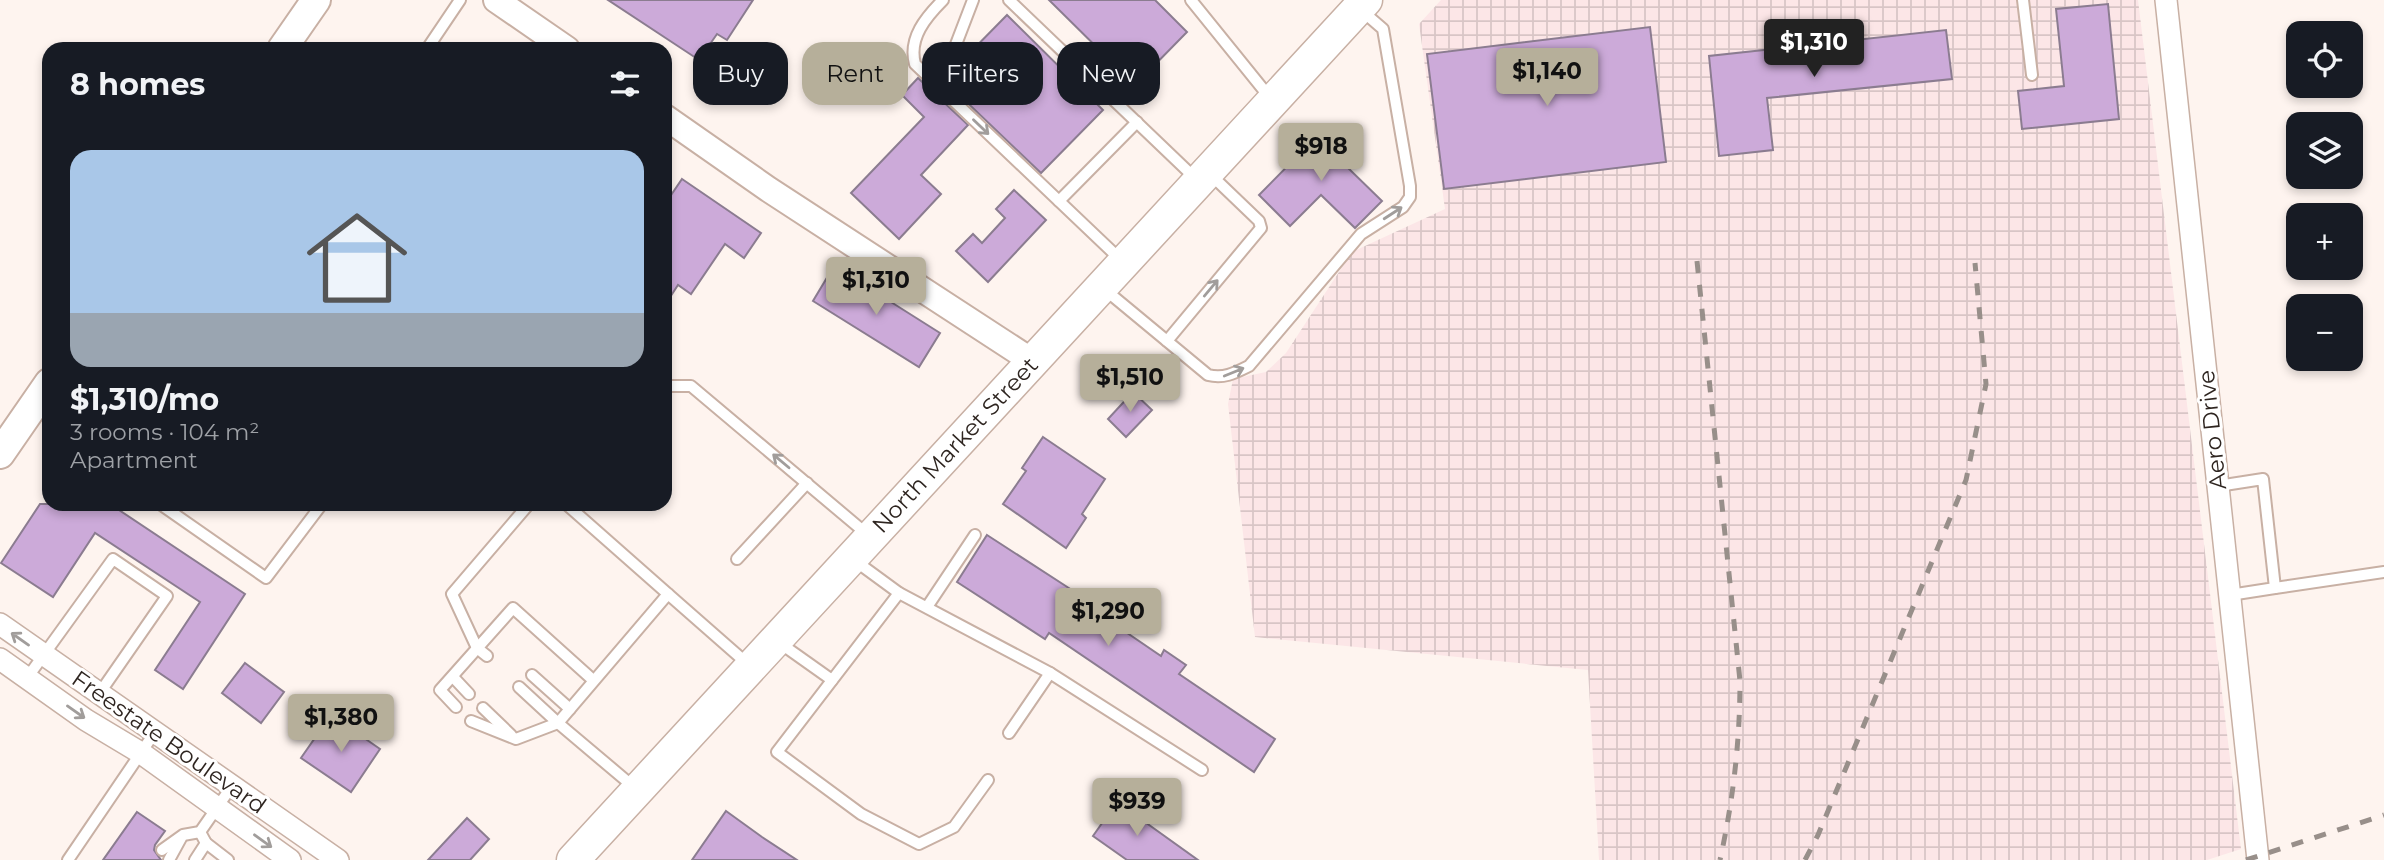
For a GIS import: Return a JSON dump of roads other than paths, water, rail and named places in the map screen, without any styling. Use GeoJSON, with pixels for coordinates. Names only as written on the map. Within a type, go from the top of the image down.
{"type":"FeatureCollection","features":[{"type":"Feature","properties":{"kind":"main road"},"geometry":{"type":"LineString","coordinates":[[287,42],[316,0]]}},
{"type":"Feature","properties":{"kind":"main road","name":"North Market Street"},"geometry":{"type":"LineString","coordinates":[[573,860],[1363,3]]}},
{"type":"Feature","properties":{"kind":"main road"},"geometry":{"type":"LineString","coordinates":[[0,454],[42,393]]}},
{"type":"Feature","properties":{"kind":"street"},"geometry":{"type":"LineString","coordinates":[[496,0],[557,42]]}},
{"type":"Feature","properties":{"kind":"street","name":"Aero Drive"},"geometry":{"type":"LineString","coordinates":[[2166,0],[2258,860]]}},
{"type":"Feature","properties":{"kind":"street"},"geometry":{"type":"LineString","coordinates":[[672,122],[768,189],[1032,361]]}},
{"type":"Feature","properties":{"kind":"street","name":"Freestate Boulevard"},"geometry":{"type":"LineString","coordinates":[[0,624],[338,860]]}},
{"type":"Feature","properties":{"kind":"street","name":"Freestate Boulevard"},"geometry":{"type":"LineString","coordinates":[[0,659],[86,720],[141,753],[290,860]]}},
{"type":"Feature","properties":{"kind":"lane"},"geometry":{"type":"LineString","coordinates":[[432,42],[460,0]]}},
{"type":"Feature","properties":{"kind":"lane"},"geometry":{"type":"LineString","coordinates":[[943,0],[914,37],[911,51],[915,64],[1123,262]]}},
{"type":"Feature","properties":{"kind":"lane"},"geometry":{"type":"LineString","coordinates":[[957,42],[973,0]]}},
{"type":"Feature","properties":{"kind":"lane"},"geometry":{"type":"LineString","coordinates":[[1009,0],[1137,122],[1259,221],[1261,228],[1167,341]]}},
{"type":"Feature","properties":{"kind":"lane"},"geometry":{"type":"LineString","coordinates":[[1191,0],[1273,101]]}},
{"type":"Feature","properties":{"kind":"lane"},"geometry":{"type":"LineString","coordinates":[[2023,0],[2032,75]]}},
{"type":"Feature","properties":{"kind":"lane"},"geometry":{"type":"LineString","coordinates":[[1101,286],[1208,375],[1229,376],[1249,366],[1361,234],[1403,207],[1410,197],[1383,29],[1363,3]]}},
{"type":"Feature","properties":{"kind":"lane"},"geometry":{"type":"LineString","coordinates":[[1059,201],[1137,122]]}},
{"type":"Feature","properties":{"kind":"lane"},"geometry":{"type":"LineString","coordinates":[[672,387],[691,386],[807,483],[899,593],[1050,673],[1202,770]]}},
{"type":"Feature","properties":{"kind":"lane"},"geometry":{"type":"LineString","coordinates":[[2218,486],[2263,479],[2275,588]]}},
{"type":"Feature","properties":{"kind":"lane"},"geometry":{"type":"LineString","coordinates":[[737,559],[807,483]]}},
{"type":"Feature","properties":{"kind":"lane"},"geometry":{"type":"LineString","coordinates":[[169,511],[266,578],[317,511]]}},
{"type":"Feature","properties":{"kind":"lane"},"geometry":{"type":"LineString","coordinates":[[487,656],[477,648],[453,594],[523,511]]}},
{"type":"Feature","properties":{"kind":"lane"},"geometry":{"type":"LineString","coordinates":[[574,511],[751,667]]}},
{"type":"Feature","properties":{"kind":"lane"},"geometry":{"type":"LineString","coordinates":[[927,607],[975,535]]}},
{"type":"Feature","properties":{"kind":"lane"},"geometry":{"type":"LineString","coordinates":[[27,678],[113,559],[167,596],[99,694]]}},
{"type":"Feature","properties":{"kind":"lane"},"geometry":{"type":"LineString","coordinates":[[2230,595],[2384,572]]}},
{"type":"Feature","properties":{"kind":"lane"},"geometry":{"type":"LineString","coordinates":[[899,593],[777,752],[861,814],[919,844],[954,827],[988,780]]}},
{"type":"Feature","properties":{"kind":"lane"},"geometry":{"type":"LineString","coordinates":[[471,721],[516,739],[558,723],[668,594]]}},
{"type":"Feature","properties":{"kind":"lane"},"geometry":{"type":"LineString","coordinates":[[456,707],[440,690],[513,608],[593,680]]}},
{"type":"Feature","properties":{"kind":"lane"},"geometry":{"type":"LineString","coordinates":[[490,634],[499,642]]}},
{"type":"Feature","properties":{"kind":"lane"},"geometry":{"type":"LineString","coordinates":[[776,640],[832,680]]}},
{"type":"Feature","properties":{"kind":"lane"},"geometry":{"type":"LineString","coordinates":[[1009,733],[1050,673]]}},
{"type":"Feature","properties":{"kind":"lane"},"geometry":{"type":"LineString","coordinates":[[532,675],[570,709]]}},
{"type":"Feature","properties":{"kind":"lane"},"geometry":{"type":"LineString","coordinates":[[453,677],[469,694]]}},
{"type":"Feature","properties":{"kind":"lane"},"geometry":{"type":"LineString","coordinates":[[519,687],[638,790]]}},
{"type":"Feature","properties":{"kind":"lane"},"geometry":{"type":"LineString","coordinates":[[483,708],[516,739]]}},
{"type":"Feature","properties":{"kind":"lane"},"geometry":{"type":"LineString","coordinates":[[68,860],[155,732]]}},
{"type":"Feature","properties":{"kind":"lane"},"geometry":{"type":"LineString","coordinates":[[162,850],[183,835],[200,832],[232,786]]}},
{"type":"Feature","properties":{"kind":"lane"},"geometry":{"type":"LineString","coordinates":[[200,832],[206,843],[228,860]]}},
{"type":"Feature","properties":{"kind":"lane"},"geometry":{"type":"LineString","coordinates":[[169,860],[183,835]]}},
{"type":"Feature","properties":{"kind":"lane"},"geometry":{"type":"LineString","coordinates":[[180,860],[183,835]]}},
{"type":"Feature","properties":{"kind":"lane"},"geometry":{"type":"LineString","coordinates":[[195,860],[206,843]]}},
{"type":"Feature","properties":{"kind":"railway"},"geometry":{"type":"LineString","coordinates":[[1697,261],[1740,681],[1735,771],[1720,860]]}},
{"type":"Feature","properties":{"kind":"railway"},"geometry":{"type":"LineString","coordinates":[[1805,860],[1818,835],[1966,480],[1986,384],[1975,263]]}},
{"type":"Feature","properties":{"kind":"railway"},"geometry":{"type":"LineString","coordinates":[[2246,860],[2384,815]]}}]}
